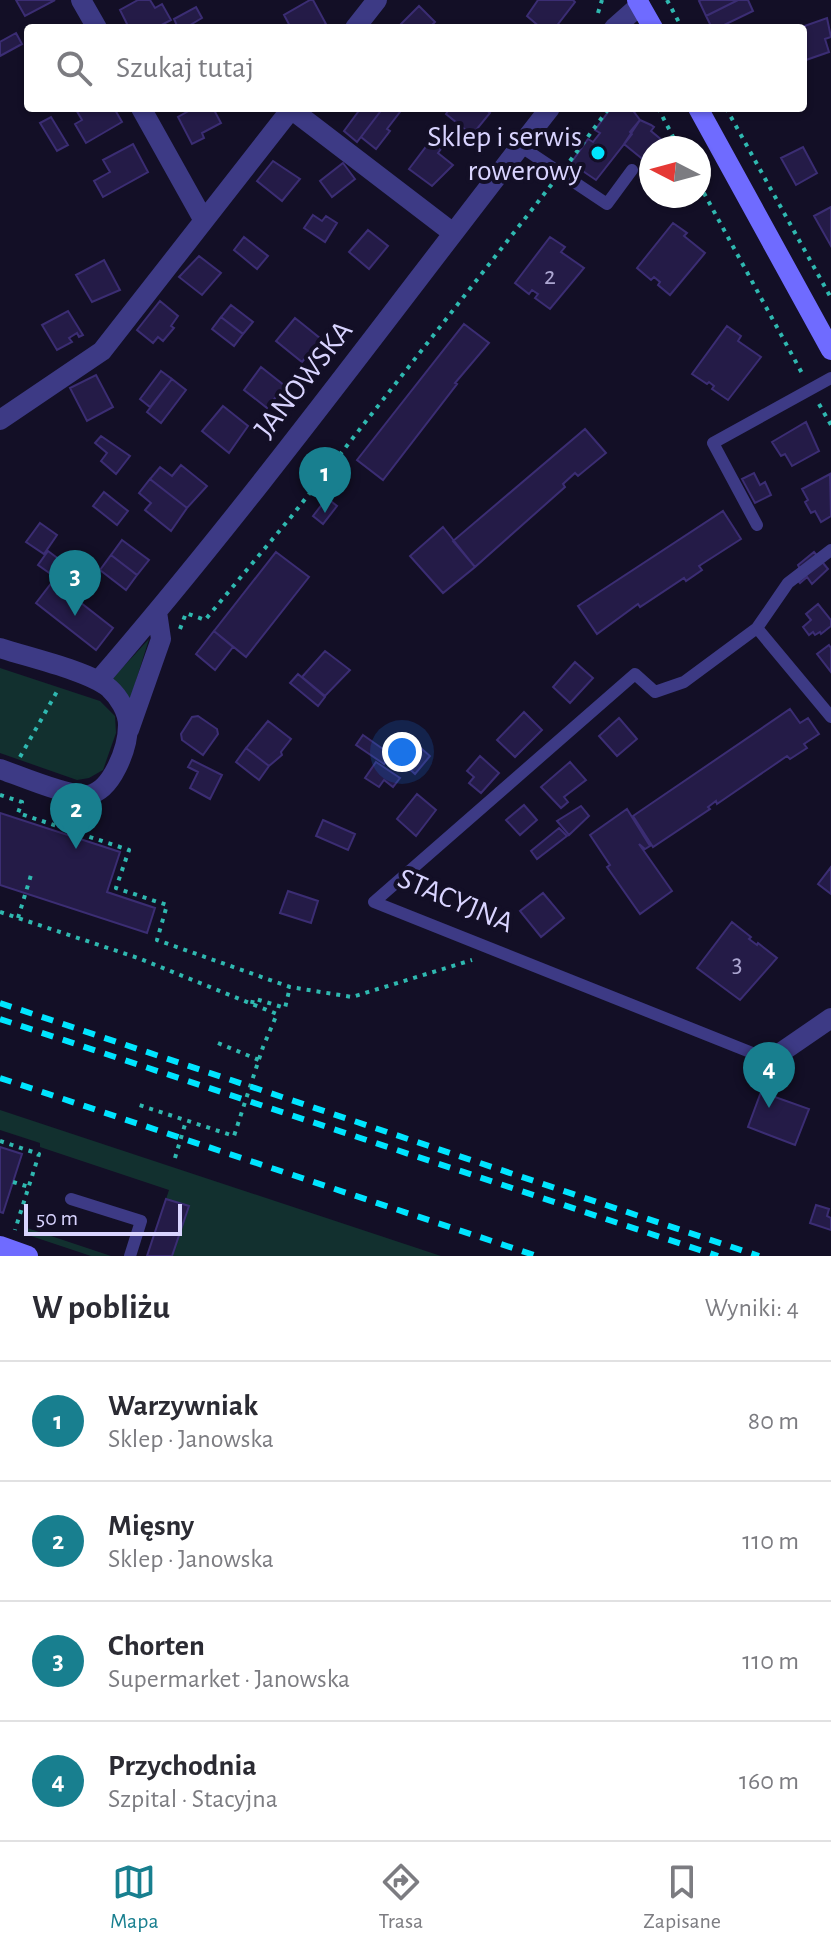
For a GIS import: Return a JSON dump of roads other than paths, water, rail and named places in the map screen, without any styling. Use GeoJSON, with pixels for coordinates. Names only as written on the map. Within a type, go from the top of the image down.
{"type":"FeatureCollection","features":[{"type":"Feature","properties":{"kind":"main road"},"geometry":{"type":"LineString","coordinates":[[639,3],[651,24]]}},
{"type":"Feature","properties":{"kind":"main road"},"geometry":{"type":"LineString","coordinates":[[700,112],[831,350]]}},
{"type":"Feature","properties":{"kind":"main road"},"geometry":{"type":"LineString","coordinates":[[6,1243],[28,1256]]}},
{"type":"Feature","properties":{"kind":"street"},"geometry":{"type":"LineString","coordinates":[[81,0],[95,24]]}},
{"type":"Feature","properties":{"kind":"street"},"geometry":{"type":"LineString","coordinates":[[358,24],[377,0]]}},
{"type":"Feature","properties":{"kind":"street"},"geometry":{"type":"LineString","coordinates":[[618,24],[639,3]]}},
{"type":"Feature","properties":{"kind":"street"},"geometry":{"type":"LineString","coordinates":[[143,112],[203,219]]}},
{"type":"Feature","properties":{"kind":"street"},"geometry":{"type":"LineString","coordinates":[[0,420],[102,351],[288,112]]}},
{"type":"Feature","properties":{"kind":"street"},"geometry":{"type":"LineString","coordinates":[[296,112],[453,233]]}},
{"type":"Feature","properties":{"kind":"street","name":"JANOWSKA"},"geometry":{"type":"LineString","coordinates":[[98,681],[267,476],[547,112]]}},
{"type":"Feature","properties":{"kind":"street"},"geometry":{"type":"LineString","coordinates":[[0,769],[74,794],[98,792],[111,780],[161,639],[157,612]]}},
{"type":"Feature","properties":{"kind":"street"},"geometry":{"type":"LineString","coordinates":[[0,648],[107,686],[121,703],[128,723],[127,734]]}},
{"type":"Feature","properties":{"kind":"street","name":"STACYJNA"},"geometry":{"type":"LineString","coordinates":[[770,1060],[831,1018]]}},
{"type":"Feature","properties":{"kind":"lane"},"geometry":{"type":"LineString","coordinates":[[520,146],[607,204],[632,170]]}},
{"type":"Feature","properties":{"kind":"lane"},"geometry":{"type":"LineString","coordinates":[[757,525],[713,443],[831,378]]}},
{"type":"Feature","properties":{"kind":"lane"},"geometry":{"type":"LineString","coordinates":[[831,550],[788,583],[757,628],[831,717]]}},
{"type":"Feature","properties":{"kind":"lane","name":"STACYJNA"},"geometry":{"type":"LineString","coordinates":[[757,628],[684,682],[655,692],[635,674],[374,902],[770,1060]]}},
{"type":"Feature","properties":{"kind":"lane"},"geometry":{"type":"LineString","coordinates":[[71,1199],[141,1221],[130,1256]]}},
{"type":"Feature","properties":{"kind":"railway"},"geometry":{"type":"LineString","coordinates":[[0,1003],[759,1256]]}},
{"type":"Feature","properties":{"kind":"railway"},"geometry":{"type":"LineString","coordinates":[[0,1019],[718,1256]]}},
{"type":"Feature","properties":{"kind":"railway"},"geometry":{"type":"LineString","coordinates":[[0,1078],[537,1256]]}},
{"type":"Feature","properties":{"kind":"place","name":"Sklep i serwis rowerowy"},"geometry":{"type":"Point","coordinates":[598,153]}},
{"type":"Feature","properties":{"kind":"place","name":"Warzywniak"},"geometry":{"type":"Point","coordinates":[325,513]}},
{"type":"Feature","properties":{"kind":"place","name":"Chorten"},"geometry":{"type":"Point","coordinates":[75,616]}},
{"type":"Feature","properties":{"kind":"place","name":"Mięsny"},"geometry":{"type":"Point","coordinates":[76,849]}},
{"type":"Feature","properties":{"kind":"place","name":"Przychodnia"},"geometry":{"type":"Point","coordinates":[769,1108]}}]}
